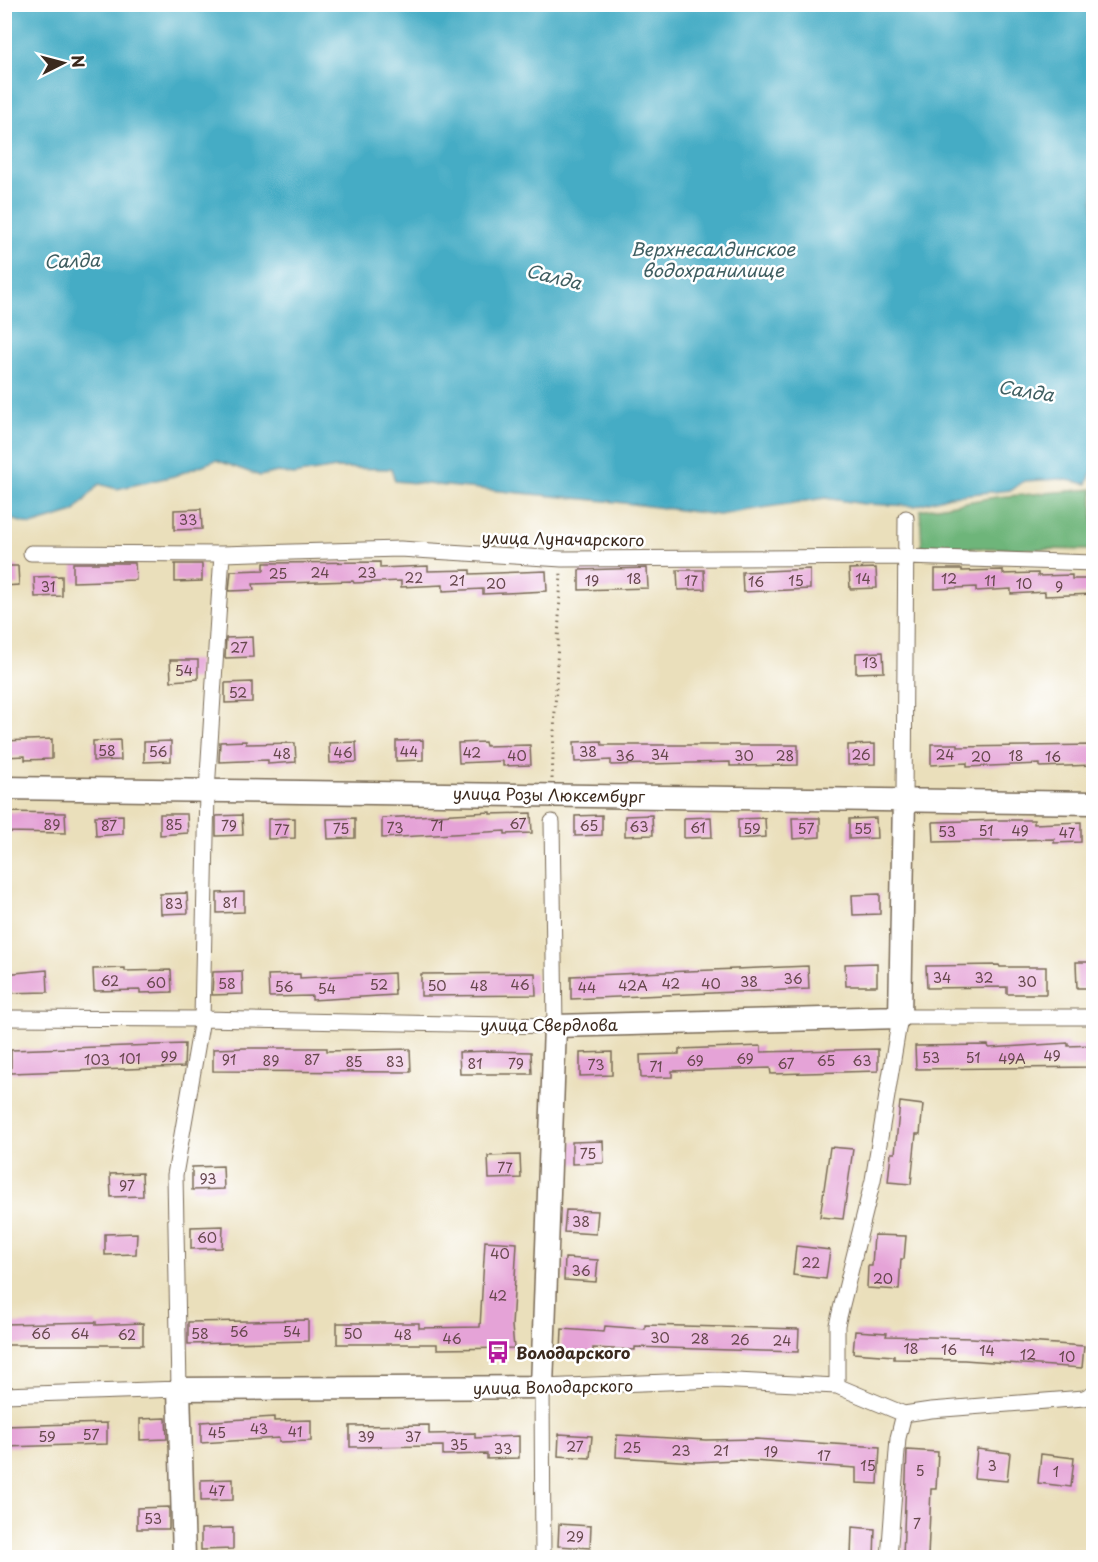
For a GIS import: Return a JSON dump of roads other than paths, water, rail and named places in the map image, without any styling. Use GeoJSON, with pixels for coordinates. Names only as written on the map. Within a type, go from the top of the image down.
{"type":"FeatureCollection","features":[{"type":"Feature","properties":{"kind":"street"},"geometry":{"type":"LineString","coordinates":[[837,1386],[837,1325],[873,1180],[900,1017],[906,518]]}},
{"type":"Feature","properties":{"kind":"street","name":"улица Луначарского"},"geometry":{"type":"LineString","coordinates":[[31,553],[222,554],[400,549],[562,559],[906,557],[1094,563]]}},
{"type":"Feature","properties":{"kind":"street"},"geometry":{"type":"LineString","coordinates":[[184,1557],[175,1175],[202,1019],[207,791],[222,554]]}},
{"type":"Feature","properties":{"kind":"street","name":"улица Розы Люксембург"},"geometry":{"type":"LineString","coordinates":[[4,788],[904,798],[1094,803]]}},
{"type":"Feature","properties":{"kind":"street"},"geometry":{"type":"LineString","coordinates":[[543,1557],[542,1387],[555,1026],[552,822]]}},
{"type":"Feature","properties":{"kind":"street","name":"улица Свердлова"},"geometry":{"type":"LineString","coordinates":[[4,1018],[202,1019],[555,1026],[900,1017],[1094,1017]]}},
{"type":"Feature","properties":{"kind":"street","name":"улица Володарского"},"geometry":{"type":"LineString","coordinates":[[4,1395],[180,1389],[542,1387],[717,1380],[837,1386],[904,1414]]}},
{"type":"Feature","properties":{"kind":"street"},"geometry":{"type":"LineString","coordinates":[[889,1557],[898,1438],[904,1414],[1084,1398],[1094,1393]]}},
{"type":"Feature","properties":{"kind":"water","name":"Верхнесалдинское водохранилище"},"geometry":{"type":"Polygon","coordinates":[[[5,4],[1093,5],[1094,466],[1087,484],[1061,479],[1024,481],[1012,490],[950,496],[915,506],[864,504],[825,498],[719,515],[616,502],[395,481],[391,469],[336,468],[293,475],[278,472],[260,476],[216,460],[174,476],[117,489],[99,484],[74,512],[31,525],[11,519],[5,524],[5,4]]]}},
{"type":"Feature","properties":{"kind":"place","name":"Володарского"},"geometry":{"type":"Point","coordinates":[498,1352]}},
{"type":"Feature","properties":{"kind":"water label","name":"Салда"},"geometry":{"type":"Point","coordinates":[72,260]}},
{"type":"Feature","properties":{"kind":"water label","name":"Салда"},"geometry":{"type":"Point","coordinates":[554,276]}},
{"type":"Feature","properties":{"kind":"water label","name":"Салда"},"geometry":{"type":"Point","coordinates":[1026,390]}}]}
